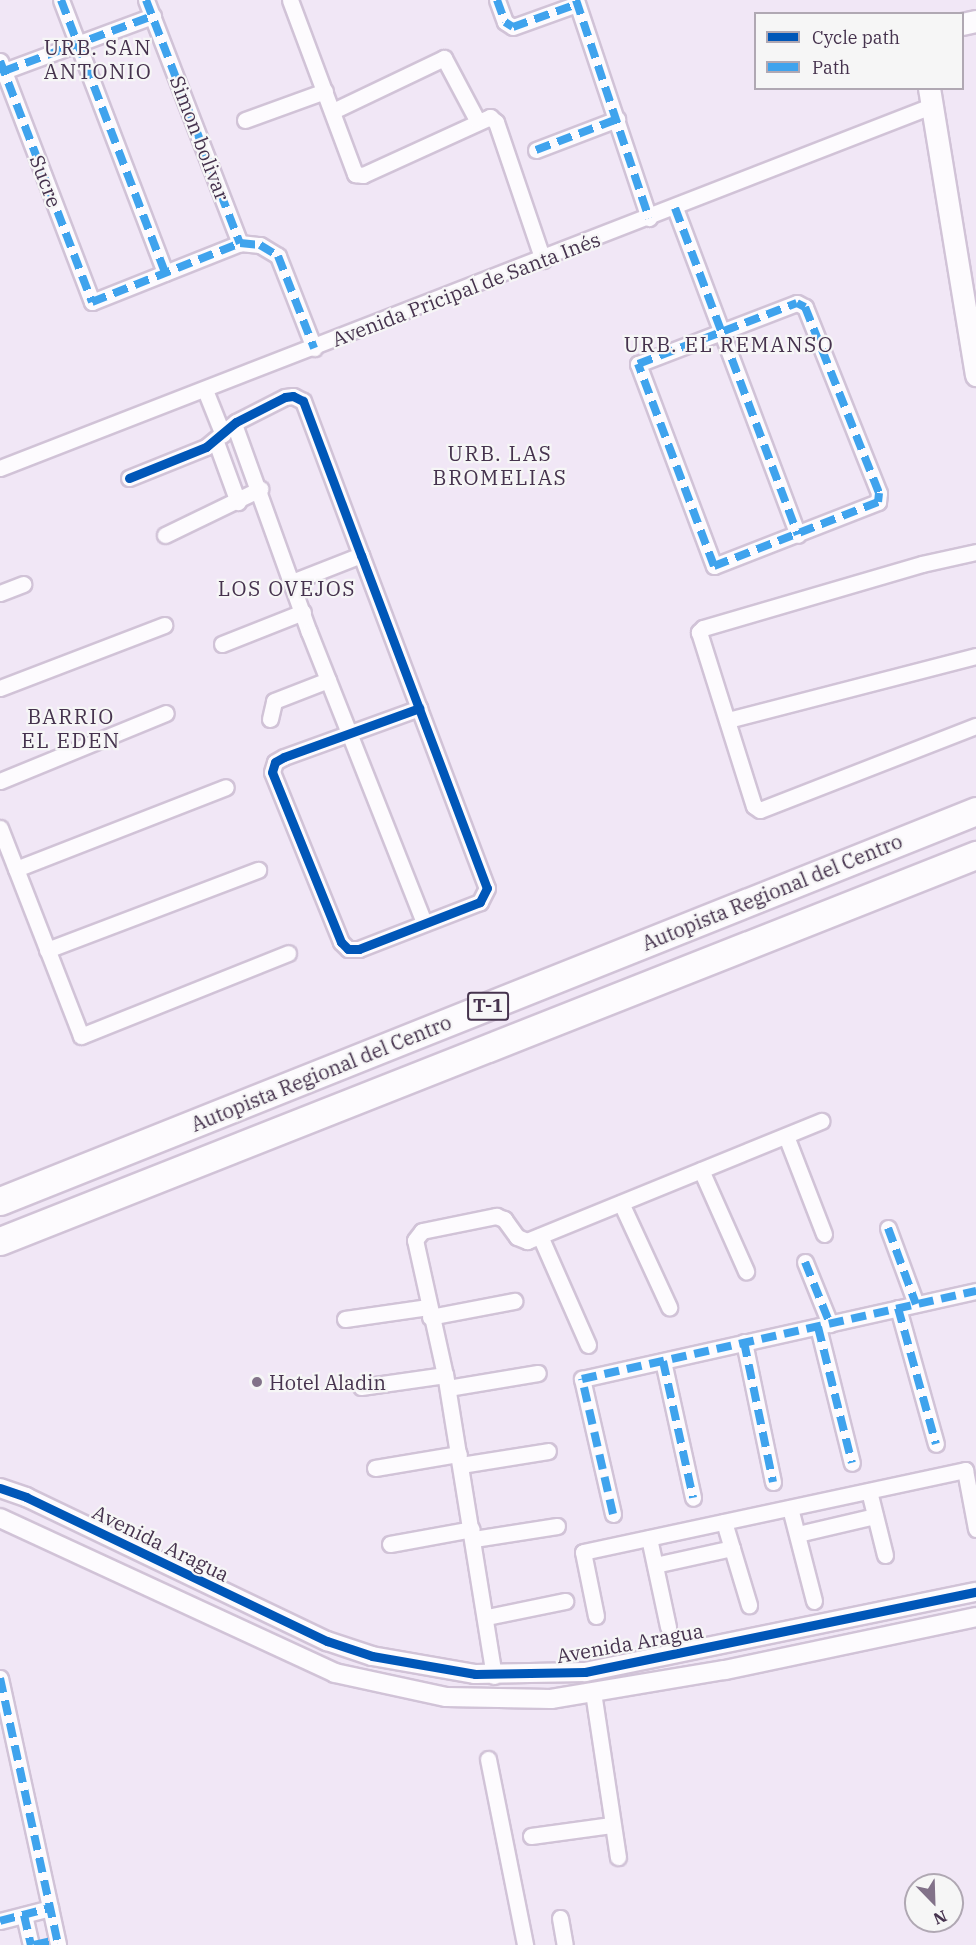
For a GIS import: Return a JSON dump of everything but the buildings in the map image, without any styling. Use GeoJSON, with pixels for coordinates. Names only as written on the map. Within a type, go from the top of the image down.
{"type":"FeatureCollection","features":[{"type":"Feature","properties":{"kind":"highway","name":"Autopista Regional del Centro"},"geometry":{"type":"LineString","coordinates":[[0,1201],[976,811]]}},
{"type":"Feature","properties":{"kind":"highway","name":"Autopista Regional del Centro"},"geometry":{"type":"LineString","coordinates":[[0,1241],[976,855]]}},
{"type":"Feature","properties":{"kind":"main road"},"geometry":{"type":"LineString","coordinates":[[930,97],[969,287],[976,375]]}},
{"type":"Feature","properties":{"kind":"street"},"geometry":{"type":"LineString","coordinates":[[61,0],[165,273],[240,243],[260,245],[278,256],[314,348]]}},
{"type":"Feature","properties":{"kind":"street","name":"Simon bolivar"},"geometry":{"type":"LineString","coordinates":[[146,0],[240,243]]}},
{"type":"Feature","properties":{"kind":"street"},"geometry":{"type":"LineString","coordinates":[[290,0],[358,176],[477,120],[490,117],[496,122],[543,260]]}},
{"type":"Feature","properties":{"kind":"street"},"geometry":{"type":"LineString","coordinates":[[496,0],[506,22],[513,27],[577,2],[650,218]]}},
{"type":"Feature","properties":{"kind":"street"},"geometry":{"type":"LineString","coordinates":[[2,66],[78,44],[153,16]]}},
{"type":"Feature","properties":{"kind":"street"},"geometry":{"type":"LineString","coordinates":[[333,111],[444,58],[477,120]]}},
{"type":"Feature","properties":{"kind":"street","name":"Sucre"},"geometry":{"type":"LineString","coordinates":[[2,66],[92,302],[165,273]]}},
{"type":"Feature","properties":{"kind":"street"},"geometry":{"type":"LineString","coordinates":[[245,120],[325,91]]}},
{"type":"Feature","properties":{"kind":"street","name":"Avenida Pricipal de Santa Inés"},"geometry":{"type":"LineString","coordinates":[[0,468],[650,218],[930,97]]}},
{"type":"Feature","properties":{"kind":"street"},"geometry":{"type":"LineString","coordinates":[[536,150],[617,119]]}},
{"type":"Feature","properties":{"kind":"street"},"geometry":{"type":"LineString","coordinates":[[675,208],[798,535]]}},
{"type":"Feature","properties":{"kind":"street"},"geometry":{"type":"LineString","coordinates":[[802,303],[879,493],[878,502],[872,506],[714,566],[637,369],[641,362],[721,331],[802,303]]}},
{"type":"Feature","properties":{"kind":"street"},"geometry":{"type":"LineString","coordinates":[[205,390],[238,502]]}},
{"type":"Feature","properties":{"kind":"street"},"geometry":{"type":"LineString","coordinates":[[129,477],[220,438],[234,424],[285,397],[300,399],[361,555],[419,708],[487,888],[480,902],[359,949],[348,949],[341,942],[272,772],[275,762],[284,757],[419,708]]}},
{"type":"Feature","properties":{"kind":"street"},"geometry":{"type":"LineString","coordinates":[[234,424],[260,489],[328,680],[424,923]]}},
{"type":"Feature","properties":{"kind":"street"},"geometry":{"type":"LineString","coordinates":[[165,534],[238,502],[260,489]]}},
{"type":"Feature","properties":{"kind":"street"},"geometry":{"type":"LineString","coordinates":[[976,552],[922,564],[703,628],[700,639],[754,806],[760,810],[976,726]]}},
{"type":"Feature","properties":{"kind":"street"},"geometry":{"type":"LineString","coordinates":[[292,582],[361,555]]}},
{"type":"Feature","properties":{"kind":"street"},"geometry":{"type":"LineString","coordinates":[[0,593],[23,584]]}},
{"type":"Feature","properties":{"kind":"street"},"geometry":{"type":"LineString","coordinates":[[222,644],[303,612]]}},
{"type":"Feature","properties":{"kind":"street"},"geometry":{"type":"LineString","coordinates":[[0,688],[164,625]]}},
{"type":"Feature","properties":{"kind":"street"},"geometry":{"type":"LineString","coordinates":[[728,720],[976,656]]}},
{"type":"Feature","properties":{"kind":"street"},"geometry":{"type":"LineString","coordinates":[[270,719],[274,701],[328,680]]}},
{"type":"Feature","properties":{"kind":"street"},"geometry":{"type":"LineString","coordinates":[[0,781],[166,713]]}},
{"type":"Feature","properties":{"kind":"street"},"geometry":{"type":"LineString","coordinates":[[16,869],[226,787]]}},
{"type":"Feature","properties":{"kind":"street"},"geometry":{"type":"LineString","coordinates":[[0,828],[81,1036],[288,953]]}},
{"type":"Feature","properties":{"kind":"street"},"geometry":{"type":"LineString","coordinates":[[47,950],[258,870]]}},
{"type":"Feature","properties":{"kind":"street"},"geometry":{"type":"LineString","coordinates":[[494,1676],[487,1617],[446,1381],[414,1251],[415,1240],[422,1231],[496,1216],[504,1219],[517,1238],[527,1240],[821,1121]]}},
{"type":"Feature","properties":{"kind":"street"},"geometry":{"type":"LineString","coordinates":[[786,1136],[824,1234]]}},
{"type":"Feature","properties":{"kind":"street"},"geometry":{"type":"LineString","coordinates":[[702,1170],[746,1270]]}},
{"type":"Feature","properties":{"kind":"street"},"geometry":{"type":"LineString","coordinates":[[621,1203],[669,1307]]}},
{"type":"Feature","properties":{"kind":"street"},"geometry":{"type":"LineString","coordinates":[[888,1228],[915,1304]]}},
{"type":"Feature","properties":{"kind":"street"},"geometry":{"type":"LineString","coordinates":[[540,1236],[588,1345]]}},
{"type":"Feature","properties":{"kind":"street"},"geometry":{"type":"LineString","coordinates":[[805,1262],[824,1325],[852,1463]]}},
{"type":"Feature","properties":{"kind":"street"},"geometry":{"type":"LineString","coordinates":[[613,1514],[582,1379],[976,1291]]}},
{"type":"Feature","properties":{"kind":"street"},"geometry":{"type":"LineString","coordinates":[[345,1319],[429,1312],[514,1301]]}},
{"type":"Feature","properties":{"kind":"street"},"geometry":{"type":"LineString","coordinates":[[898,1308],[936,1444]]}},
{"type":"Feature","properties":{"kind":"street"},"geometry":{"type":"LineString","coordinates":[[744,1342],[773,1482]]}},
{"type":"Feature","properties":{"kind":"street"},"geometry":{"type":"LineString","coordinates":[[663,1361],[693,1498]]}},
{"type":"Feature","properties":{"kind":"street"},"geometry":{"type":"LineString","coordinates":[[361,1387],[538,1373]]}},
{"type":"Feature","properties":{"kind":"street"},"geometry":{"type":"LineString","coordinates":[[375,1468],[548,1451]]}},
{"type":"Feature","properties":{"kind":"street"},"geometry":{"type":"LineString","coordinates":[[596,1616],[583,1552],[965,1470],[976,1529]]}},
{"type":"Feature","properties":{"kind":"street","name":"Avenida Aragua"},"geometry":{"type":"LineString","coordinates":[[0,1488],[26,1497],[327,1641],[424,1668],[494,1676],[585,1672],[976,1592]]}},
{"type":"Feature","properties":{"kind":"street"},"geometry":{"type":"LineString","coordinates":[[869,1491],[885,1555]]}},
{"type":"Feature","properties":{"kind":"street"},"geometry":{"type":"LineString","coordinates":[[790,1508],[814,1601]]}},
{"type":"Feature","properties":{"kind":"street"},"geometry":{"type":"LineString","coordinates":[[798,1534],[875,1516]]}},
{"type":"Feature","properties":{"kind":"street"},"geometry":{"type":"LineString","coordinates":[[0,1518],[335,1673],[446,1696],[551,1699],[725,1670],[976,1617]]}},
{"type":"Feature","properties":{"kind":"street"},"geometry":{"type":"LineString","coordinates":[[724,1522],[749,1605]]}},
{"type":"Feature","properties":{"kind":"street"},"geometry":{"type":"LineString","coordinates":[[390,1544],[557,1526]]}},
{"type":"Feature","properties":{"kind":"street"},"geometry":{"type":"LineString","coordinates":[[649,1538],[668,1627]]}},
{"type":"Feature","properties":{"kind":"street"},"geometry":{"type":"LineString","coordinates":[[655,1565],[732,1548]]}},
{"type":"Feature","properties":{"kind":"street"},"geometry":{"type":"LineString","coordinates":[[487,1617],[565,1601]]}},
{"type":"Feature","properties":{"kind":"street"},"geometry":{"type":"LineString","coordinates":[[0,1678],[57,1942],[32,1945],[24,1915]]}},
{"type":"Feature","properties":{"kind":"street"},"geometry":{"type":"LineString","coordinates":[[592,1692],[611,1825],[618,1857]]}},
{"type":"Feature","properties":{"kind":"street"},"geometry":{"type":"LineString","coordinates":[[488,1759],[525,1945]]}},
{"type":"Feature","properties":{"kind":"street"},"geometry":{"type":"LineString","coordinates":[[531,1836],[611,1825]]}},
{"type":"Feature","properties":{"kind":"street"},"geometry":{"type":"LineString","coordinates":[[0,1921],[50,1908]]}},
{"type":"Feature","properties":{"kind":"street"},"geometry":{"type":"LineString","coordinates":[[560,1918],[566,1945]]}},
{"type":"Feature","properties":{"kind":"marked path"},"geometry":{"type":"LineString","coordinates":[[61,0],[165,273]]}},
{"type":"Feature","properties":{"kind":"marked path"},"geometry":{"type":"LineString","coordinates":[[146,0],[240,243]]}},
{"type":"Feature","properties":{"kind":"marked path"},"geometry":{"type":"LineString","coordinates":[[497,0],[505,22],[513,27],[577,4]]}},
{"type":"Feature","properties":{"kind":"marked path"},"geometry":{"type":"LineString","coordinates":[[576,0],[649,218]]}},
{"type":"Feature","properties":{"kind":"marked path"},"geometry":{"type":"LineString","coordinates":[[4,71],[153,16]]}},
{"type":"Feature","properties":{"kind":"marked path"},"geometry":{"type":"LineString","coordinates":[[0,61],[92,302],[240,243],[260,245],[278,256],[314,348]]}},
{"type":"Feature","properties":{"kind":"marked path"},"geometry":{"type":"LineString","coordinates":[[536,150],[617,119]]}},
{"type":"Feature","properties":{"kind":"marked path"},"geometry":{"type":"LineString","coordinates":[[675,208],[798,535]]}},
{"type":"Feature","properties":{"kind":"marked path"},"geometry":{"type":"LineString","coordinates":[[797,303],[805,307],[879,493],[878,502],[714,566],[638,364],[797,303]]}},
{"type":"Feature","properties":{"kind":"marked path"},"geometry":{"type":"LineString","coordinates":[[888,1228],[916,1304]]}},
{"type":"Feature","properties":{"kind":"marked path"},"geometry":{"type":"LineString","coordinates":[[805,1262],[830,1324]]}},
{"type":"Feature","properties":{"kind":"marked path"},"geometry":{"type":"LineString","coordinates":[[613,1514],[582,1379],[976,1291]]}},
{"type":"Feature","properties":{"kind":"marked path"},"geometry":{"type":"LineString","coordinates":[[898,1308],[936,1444]]}},
{"type":"Feature","properties":{"kind":"marked path"},"geometry":{"type":"LineString","coordinates":[[818,1327],[852,1463]]}},
{"type":"Feature","properties":{"kind":"marked path"},"geometry":{"type":"LineString","coordinates":[[744,1342],[773,1482]]}},
{"type":"Feature","properties":{"kind":"marked path"},"geometry":{"type":"LineString","coordinates":[[663,1361],[693,1498]]}},
{"type":"Feature","properties":{"kind":"marked path"},"geometry":{"type":"LineString","coordinates":[[0,1678],[58,1945]]}},
{"type":"Feature","properties":{"kind":"marked path"},"geometry":{"type":"LineString","coordinates":[[0,1921],[50,1908]]}},
{"type":"Feature","properties":{"kind":"marked path"},"geometry":{"type":"LineString","coordinates":[[24,1915],[31,1945]]}},
{"type":"Feature","properties":{"kind":"marked path"},"geometry":{"type":"LineString","coordinates":[[34,1945],[56,1940]]}},
{"type":"Feature","properties":{"kind":"cycle path"},"geometry":{"type":"LineString","coordinates":[[129,478],[206,447],[236,422],[285,397],[293,396],[303,401],[361,555],[487,888],[480,902],[359,949],[348,949],[341,942],[272,772],[275,762],[284,757],[419,708]]}},
{"type":"Feature","properties":{"kind":"cycle path"},"geometry":{"type":"LineString","coordinates":[[0,1488],[26,1497],[327,1641],[372,1656],[475,1674],[585,1672],[976,1592]]}},
{"type":"Feature","properties":{"kind":"place","name":"Hotel Aladin"},"geometry":{"type":"Point","coordinates":[257,1382]}},
{"type":"Feature","properties":{"kind":"district","name":"URB. SAN ANTONIO"},"geometry":{"type":"Point","coordinates":[98,59]}},
{"type":"Feature","properties":{"kind":"district","name":"URB. EL REMANSO"},"geometry":{"type":"Point","coordinates":[729,344]}},
{"type":"Feature","properties":{"kind":"district","name":"URB. LAS BROMELIAS"},"geometry":{"type":"Point","coordinates":[500,465]}},
{"type":"Feature","properties":{"kind":"district","name":"LOS OVEJOS"},"geometry":{"type":"Point","coordinates":[287,588]}},
{"type":"Feature","properties":{"kind":"district","name":"BARRIO EL EDEN"},"geometry":{"type":"Point","coordinates":[71,728]}}]}
